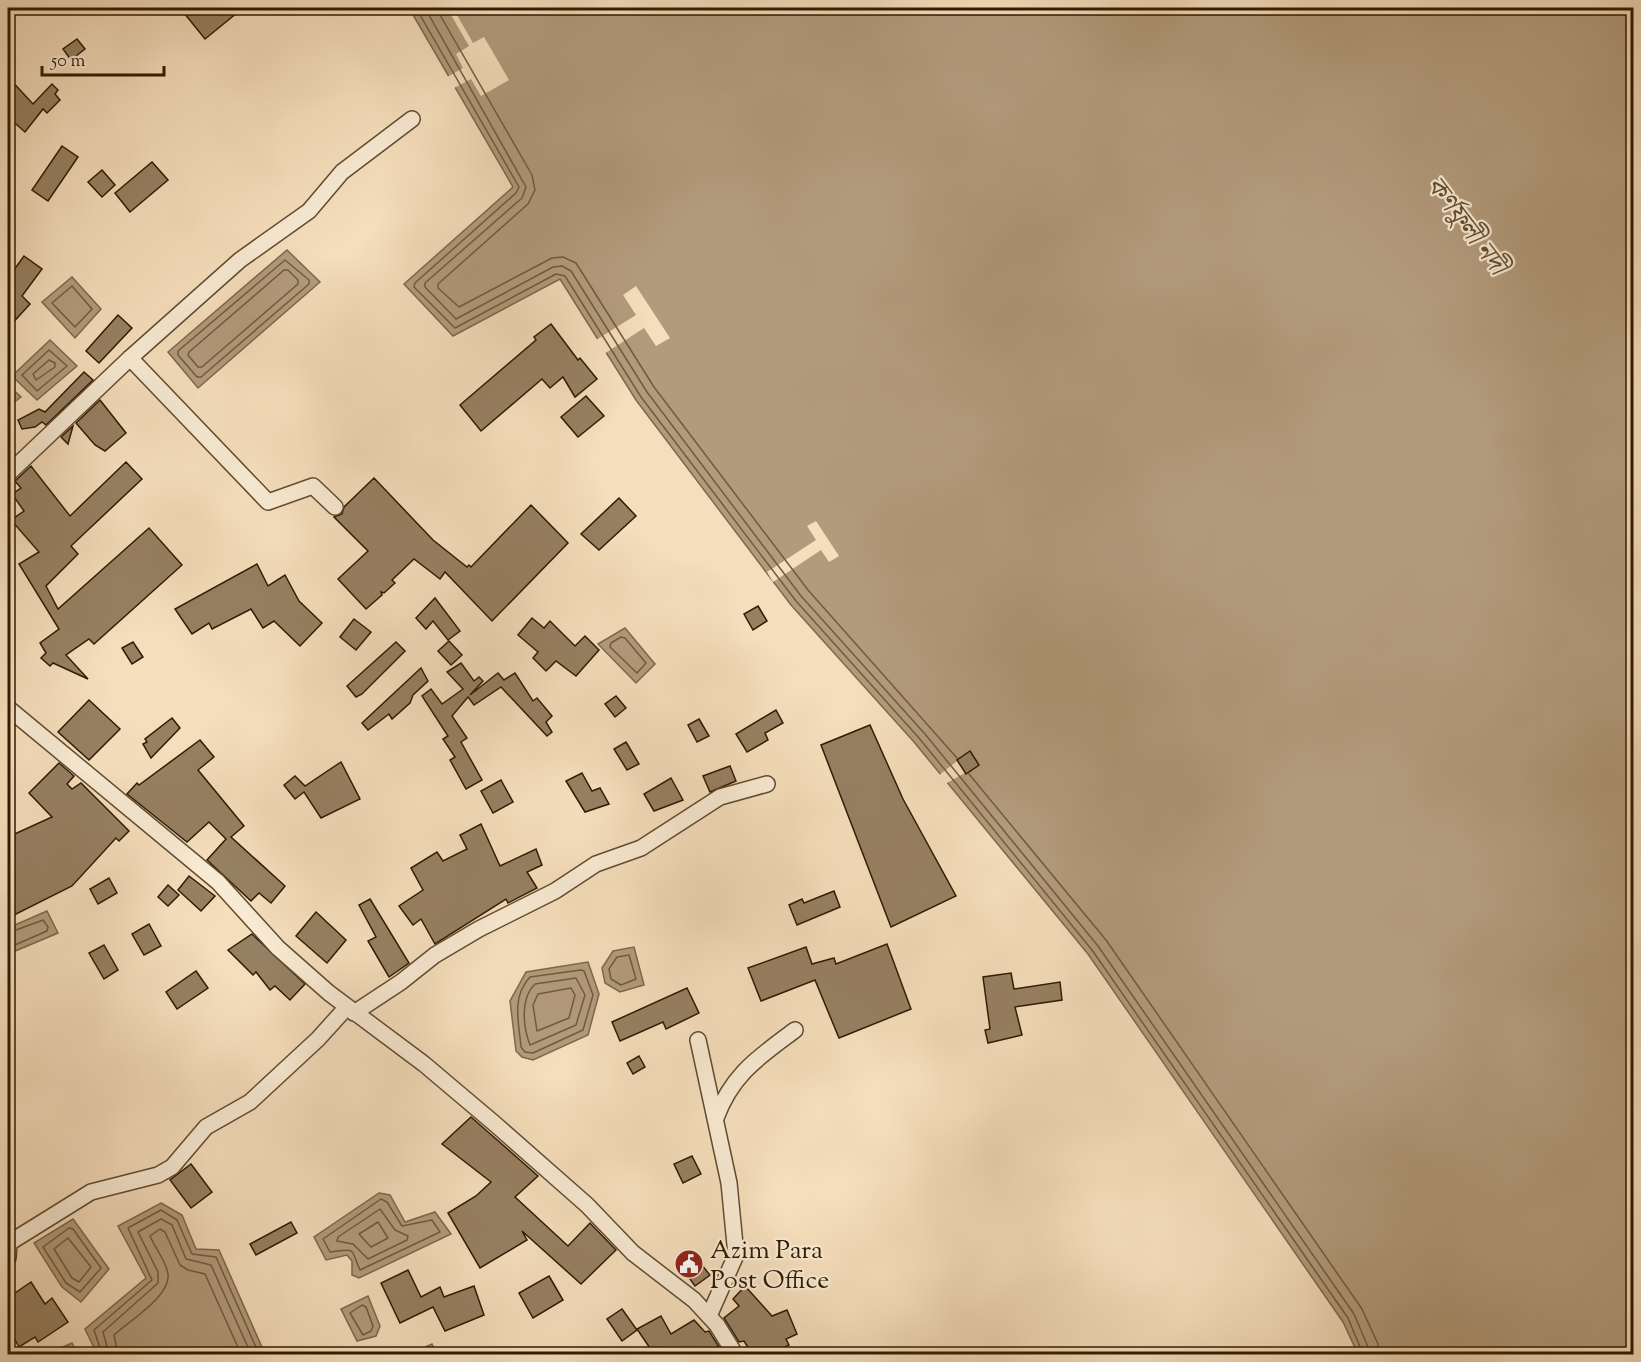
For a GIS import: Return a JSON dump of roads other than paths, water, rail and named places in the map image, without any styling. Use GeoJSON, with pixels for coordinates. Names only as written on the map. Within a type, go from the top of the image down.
{"type":"FeatureCollection","features":[{"type":"Feature","properties":{"kind":"street"},"geometry":{"type":"LineString","coordinates":[[8,474],[130,358],[240,260],[309,211],[342,172],[411,119]]}},
{"type":"Feature","properties":{"kind":"street"},"geometry":{"type":"LineString","coordinates":[[130,358],[267,502],[313,486],[335,507]]}},
{"type":"Feature","properties":{"kind":"street"},"geometry":{"type":"LineString","coordinates":[[8,708],[218,882],[278,948],[350,1010],[424,1064],[495,1124],[586,1205],[633,1253],[694,1300],[735,1354]]}},
{"type":"Feature","properties":{"kind":"street"},"geometry":{"type":"LineString","coordinates":[[8,1258],[9,1243],[91,1192],[158,1175],[172,1167],[206,1127],[250,1102],[350,1010],[401,982],[435,955],[479,928],[555,891],[596,864],[641,848],[720,797],[767,784]]}},
{"type":"Feature","properties":{"kind":"street"},"geometry":{"type":"LineString","coordinates":[[716,1118],[725,1093],[752,1063],[795,1030]]}},
{"type":"Feature","properties":{"kind":"street"},"geometry":{"type":"LineString","coordinates":[[698,1040],[729,1183],[735,1256],[708,1316]]}},
{"type":"Feature","properties":{"kind":"water","name":"কর্ণফুলী নদী"},"geometry":{"type":"Polygon","coordinates":[[[409,8],[1633,8],[1633,1354],[1358,1354],[1343,1322],[1088,954],[914,742],[791,605],[636,400],[560,279],[453,336],[404,284],[513,187],[409,8]]]}},
{"type":"Feature","properties":{"kind":"water"},"geometry":{"type":"Polygon","coordinates":[[[287,250],[320,282],[198,388],[168,352],[287,250]]]}},
{"type":"Feature","properties":{"kind":"water"},"geometry":{"type":"Polygon","coordinates":[[[72,277],[101,309],[75,338],[42,302],[72,277]]]}},
{"type":"Feature","properties":{"kind":"water"},"geometry":{"type":"Polygon","coordinates":[[[50,340],[77,366],[37,400],[12,376],[50,340]]]}},
{"type":"Feature","properties":{"kind":"water"},"geometry":{"type":"Polygon","coordinates":[[[8,385],[21,397],[8,407],[8,385]]]}},
{"type":"Feature","properties":{"kind":"water"},"geometry":{"type":"Polygon","coordinates":[[[625,628],[655,664],[636,683],[598,644],[625,628]]]}},
{"type":"Feature","properties":{"kind":"water"},"geometry":{"type":"Polygon","coordinates":[[[47,911],[58,933],[8,954],[8,928],[47,911]]]}},
{"type":"Feature","properties":{"kind":"water"},"geometry":{"type":"Polygon","coordinates":[[[634,947],[644,985],[620,992],[605,983],[602,968],[613,951],[634,947]]]}},
{"type":"Feature","properties":{"kind":"water"},"geometry":{"type":"Polygon","coordinates":[[[588,962],[599,994],[588,1035],[533,1060],[522,1057],[516,1051],[510,1001],[526,972],[588,962]]]}},
{"type":"Feature","properties":{"kind":"water"},"geometry":{"type":"Polygon","coordinates":[[[379,1193],[390,1195],[405,1222],[435,1212],[451,1234],[359,1278],[352,1275],[352,1261],[347,1255],[326,1260],[314,1237],[379,1193]]]}},
{"type":"Feature","properties":{"kind":"water"},"geometry":{"type":"Polygon","coordinates":[[[161,1203],[182,1215],[196,1249],[219,1250],[265,1354],[97,1354],[85,1329],[146,1278],[118,1226],[161,1203]]]}},
{"type":"Feature","properties":{"kind":"water"},"geometry":{"type":"Polygon","coordinates":[[[73,1219],[109,1269],[81,1302],[62,1287],[34,1243],[73,1219]]]}},
{"type":"Feature","properties":{"kind":"water"},"geometry":{"type":"Polygon","coordinates":[[[368,1296],[380,1326],[376,1336],[357,1341],[341,1309],[368,1296]]]}},
{"type":"Feature","properties":{"kind":"water"},"geometry":{"type":"Polygon","coordinates":[[[72,1343],[77,1354],[47,1354],[72,1343]]]}},
{"type":"Feature","properties":{"kind":"water"},"geometry":{"type":"Polygon","coordinates":[[[432,1344],[436,1354],[410,1354],[432,1344]]]}},
{"type":"Feature","properties":{"kind":"place","name":"Azim Para Post Office"},"geometry":{"type":"Point","coordinates":[689,1264]}}]}
